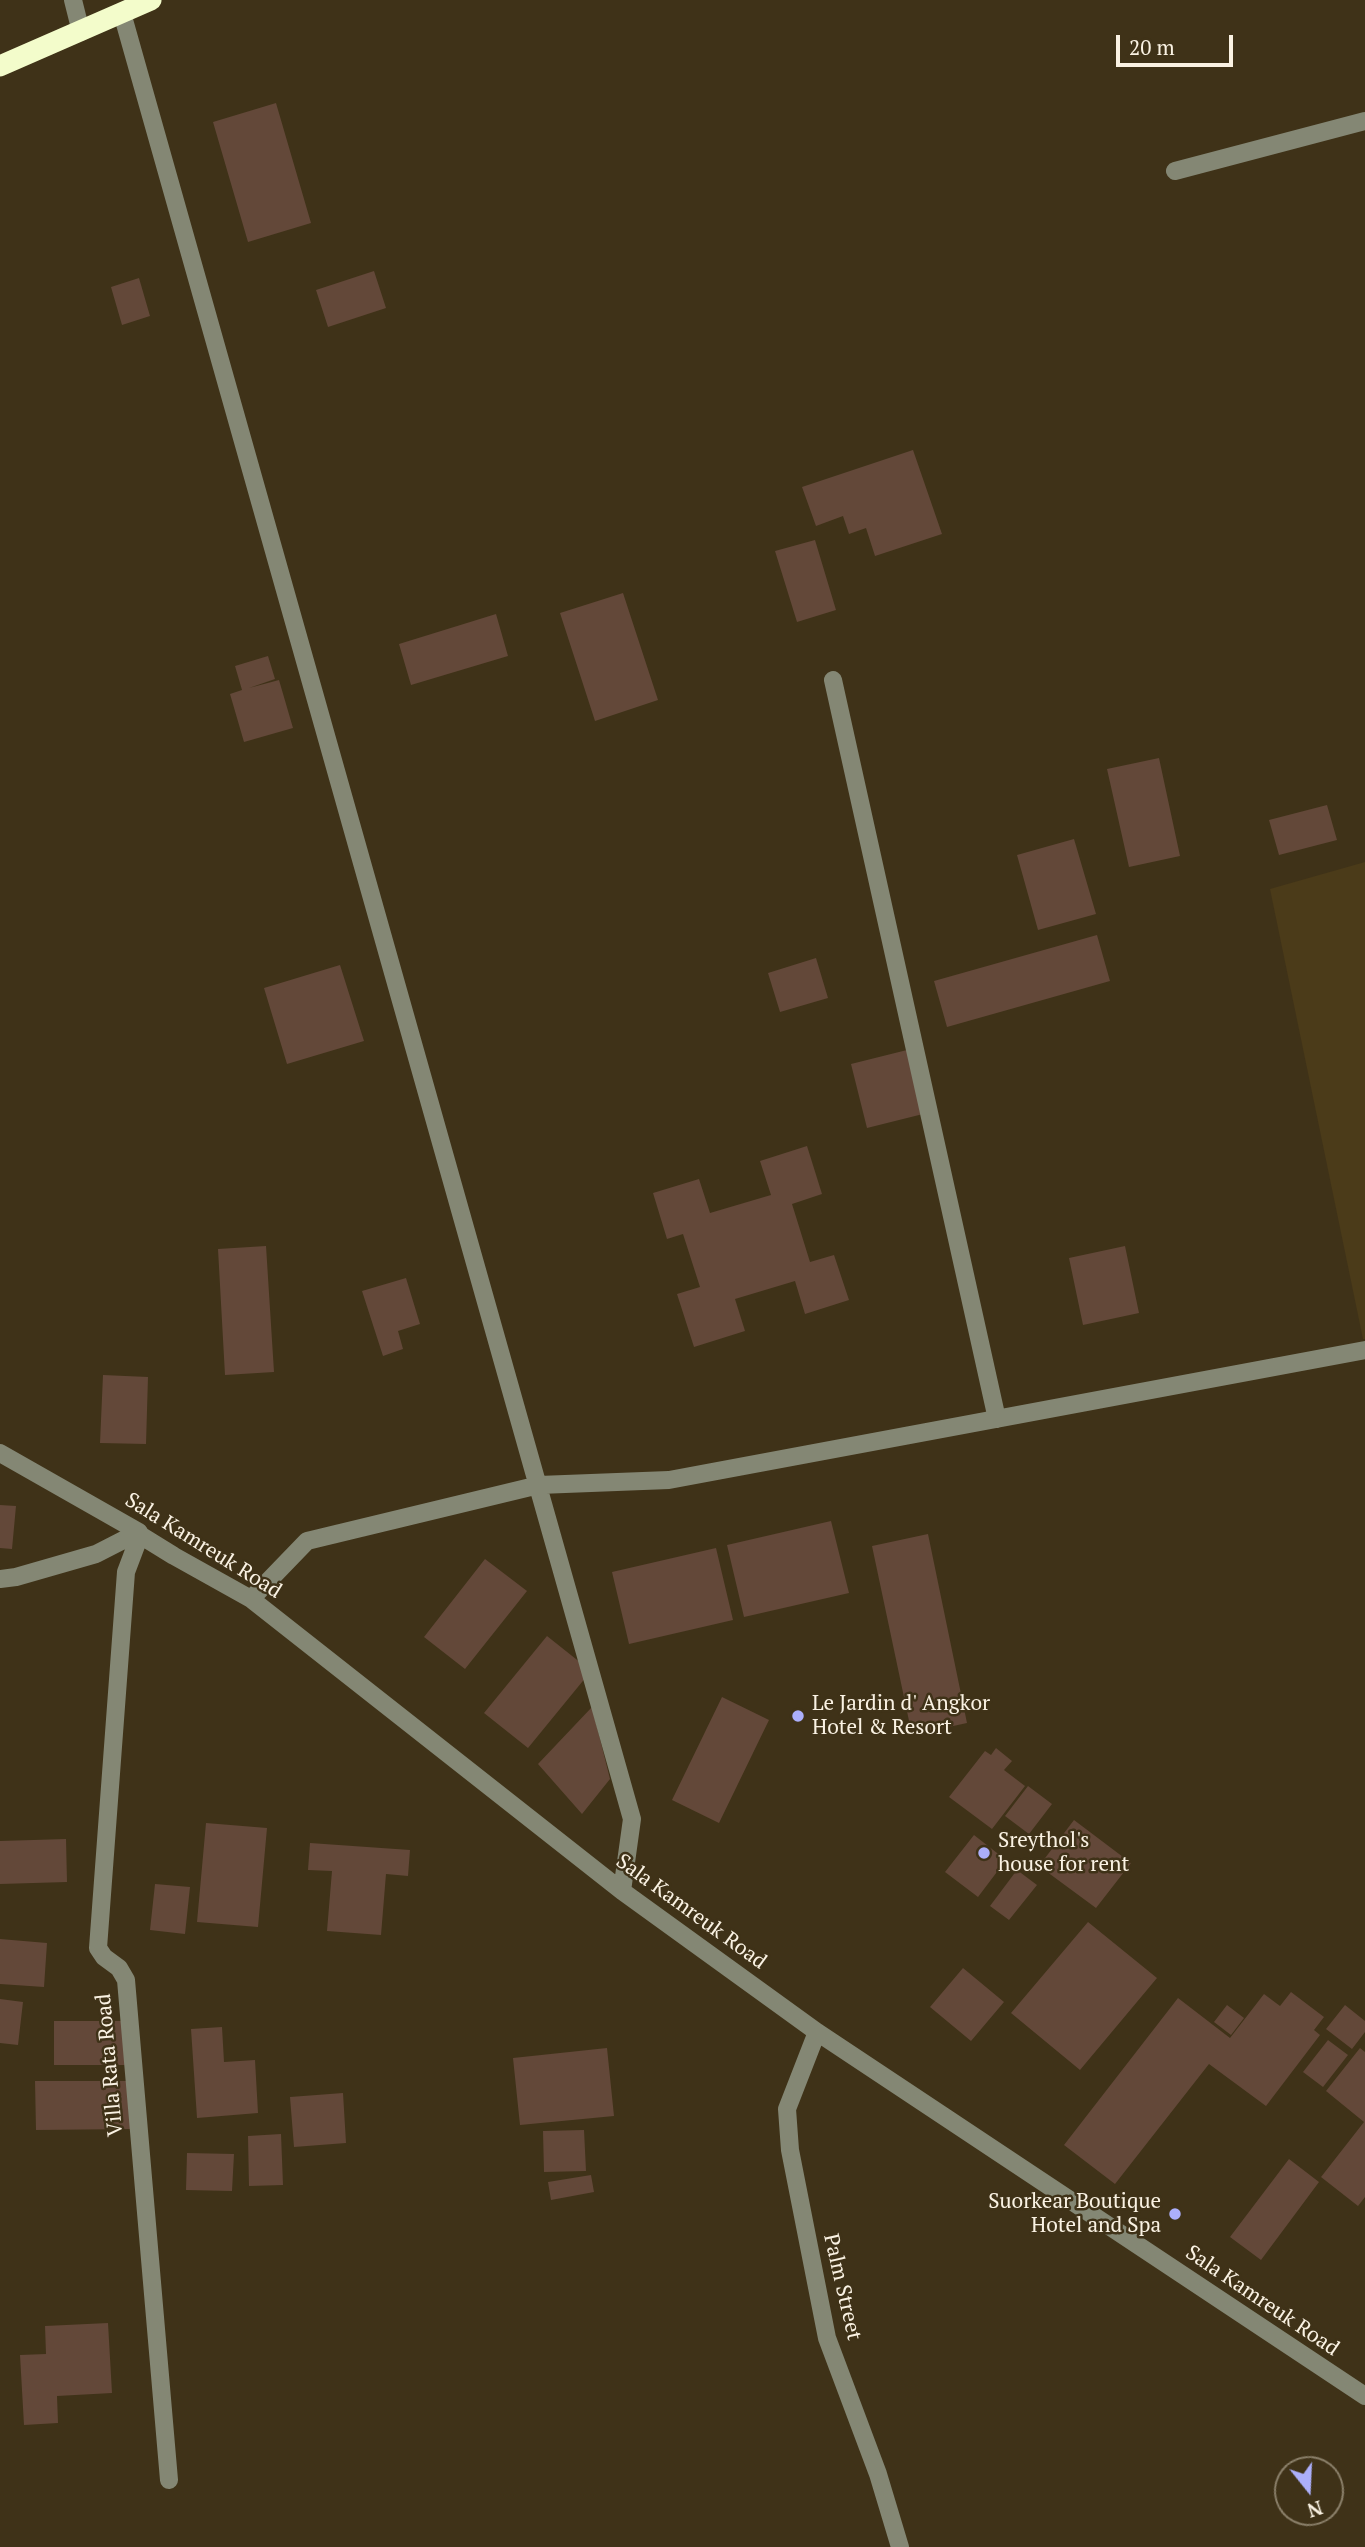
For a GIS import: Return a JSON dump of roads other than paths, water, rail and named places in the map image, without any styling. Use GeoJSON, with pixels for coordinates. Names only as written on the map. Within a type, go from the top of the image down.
{"type":"FeatureCollection","features":[{"type":"Feature","properties":{"kind":"highway"},"geometry":{"type":"LineString","coordinates":[[0,66],[151,0]]}},
{"type":"Feature","properties":{"kind":"street"},"geometry":{"type":"LineString","coordinates":[[73,0],[81,32]]}},
{"type":"Feature","properties":{"kind":"street"},"geometry":{"type":"LineString","coordinates":[[122,13],[632,1819],[622,1891]]}},
{"type":"Feature","properties":{"kind":"street"},"geometry":{"type":"LineString","coordinates":[[1175,171],[1365,121]]}},
{"type":"Feature","properties":{"kind":"street"},"geometry":{"type":"LineString","coordinates":[[833,680],[997,1419]]}},
{"type":"Feature","properties":{"kind":"street"},"geometry":{"type":"LineString","coordinates":[[251,1599],[307,1541],[539,1485],[669,1480],[1365,1350]]}},
{"type":"Feature","properties":{"kind":"street","name":"Sala Kamreuk Road"},"geometry":{"type":"LineString","coordinates":[[0,1453],[251,1599],[622,1891],[817,2032],[1365,2396]]}},
{"type":"Feature","properties":{"kind":"street"},"geometry":{"type":"LineString","coordinates":[[0,1579],[96,1554],[139,1534]]}},
{"type":"Feature","properties":{"kind":"street","name":"Villa Rata Road"},"geometry":{"type":"LineString","coordinates":[[139,1534],[126,1572],[97,1948],[119,1968],[126,1980],[169,2480]]}},
{"type":"Feature","properties":{"kind":"street","name":"Palm Street"},"geometry":{"type":"LineString","coordinates":[[817,2032],[787,2109],[790,2150],[827,2338],[878,2474],[900,2547]]}},
{"type":"Feature","properties":{"kind":"place","name":"Le Jardin d' Angkor Hotel & Resort"},"geometry":{"type":"Point","coordinates":[798,1716]}},
{"type":"Feature","properties":{"kind":"place","name":"Sreythol's house for rent"},"geometry":{"type":"Point","coordinates":[984,1853]}},
{"type":"Feature","properties":{"kind":"place","name":"Suorkear Boutique Hotel and Spa"},"geometry":{"type":"Point","coordinates":[1175,2214]}}]}
